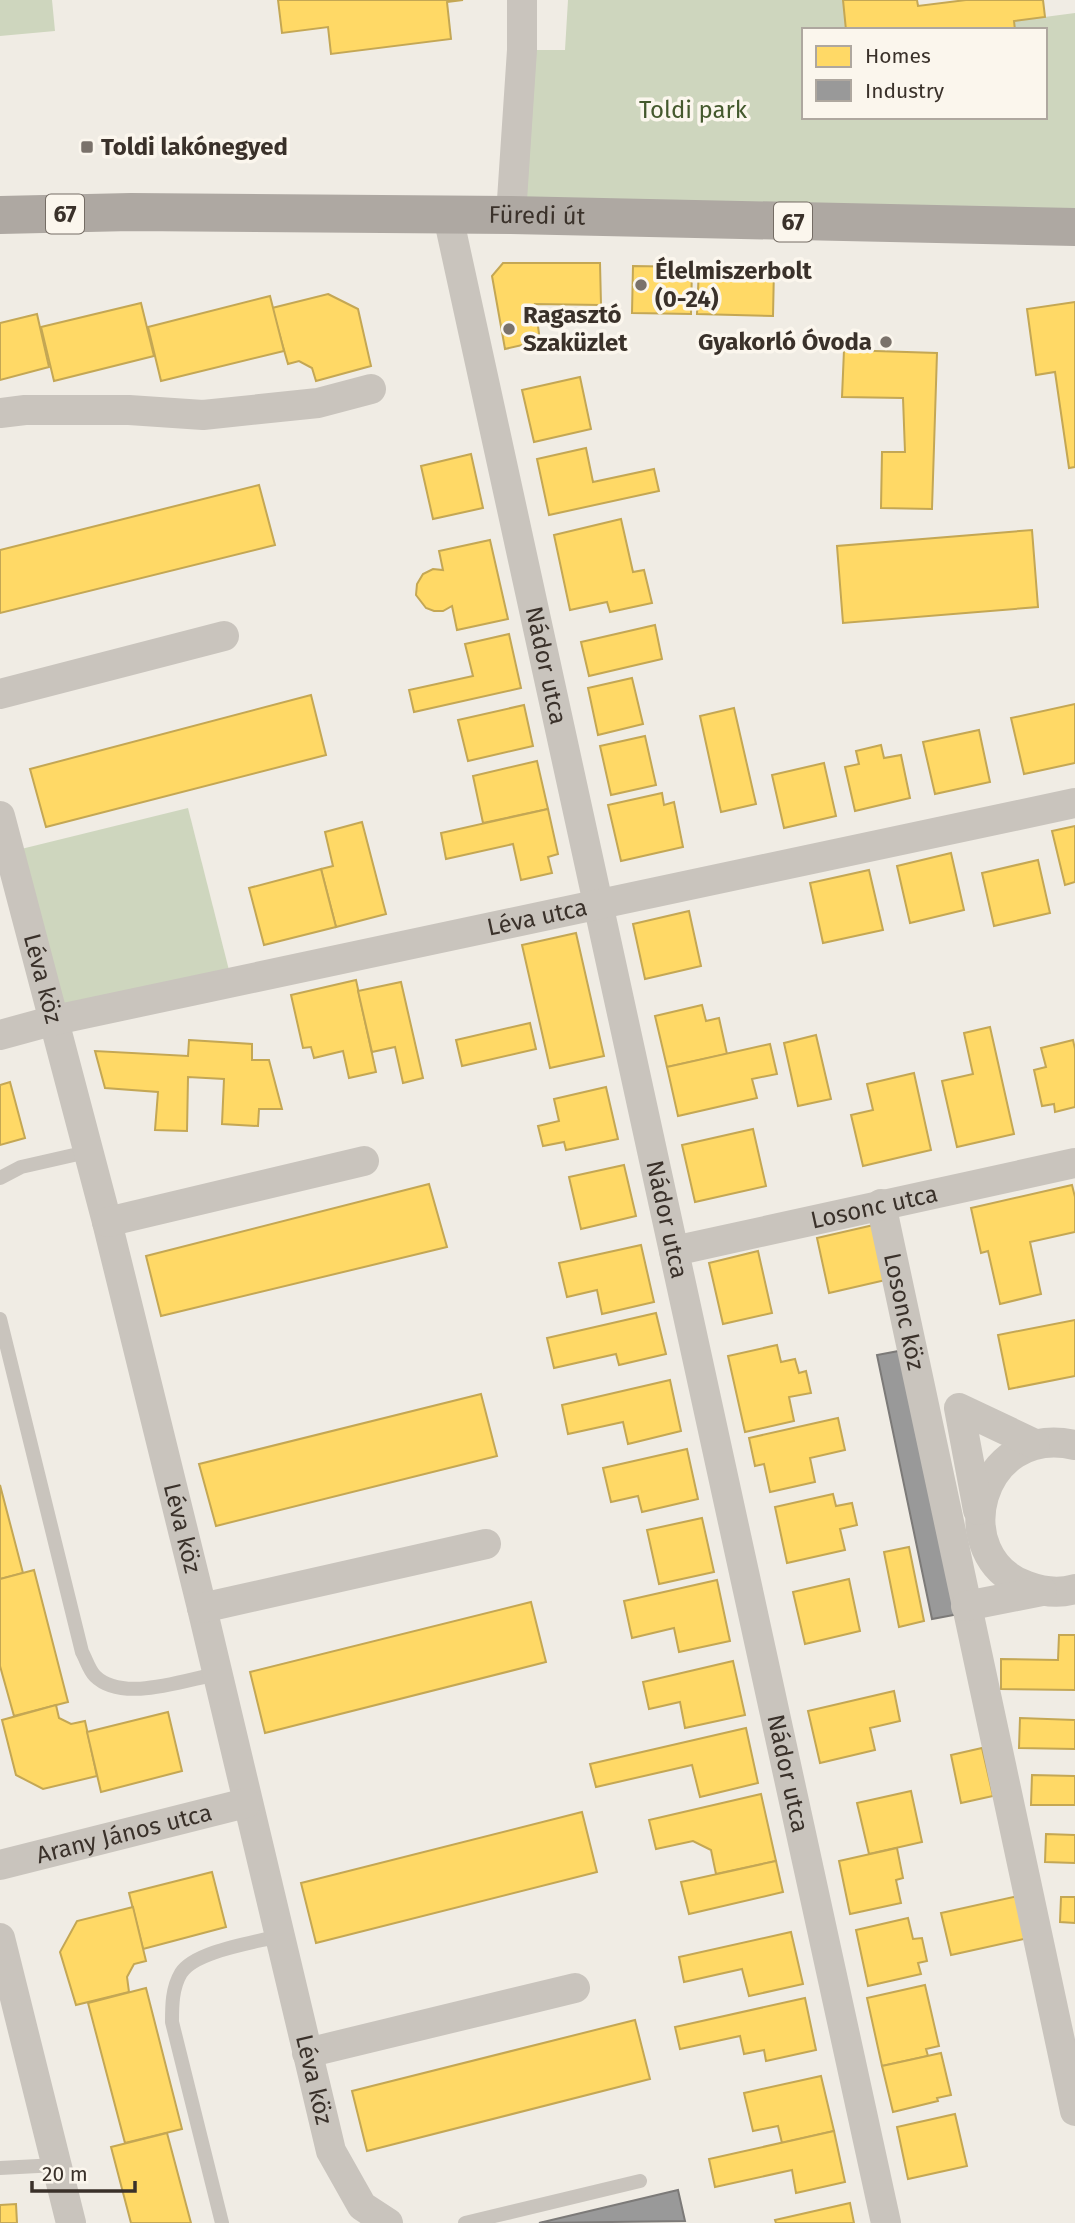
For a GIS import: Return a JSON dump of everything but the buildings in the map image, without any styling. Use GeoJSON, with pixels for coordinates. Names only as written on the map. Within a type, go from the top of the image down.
{"type":"FeatureCollection","features":[{"type":"Feature","properties":{"kind":"main road","name":"Füredi út"},"geometry":{"type":"LineString","coordinates":[[0,215],[131,212],[511,215],[1075,227]]}},
{"type":"Feature","properties":{"kind":"street"},"geometry":{"type":"LineString","coordinates":[[511,215],[522,50],[522,0]]}},
{"type":"Feature","properties":{"kind":"street","name":"Nádor utca"},"geometry":{"type":"LineString","coordinates":[[448,216],[886,2223]]}},
{"type":"Feature","properties":{"kind":"street"},"geometry":{"type":"LineString","coordinates":[[0,413],[26,410],[129,410],[203,415],[318,403],[371,389]]}},
{"type":"Feature","properties":{"kind":"street"},"geometry":{"type":"LineString","coordinates":[[0,694],[225,636]]}},
{"type":"Feature","properties":{"kind":"street","name":"Léva utca"},"geometry":{"type":"LineString","coordinates":[[0,1035],[55,1020],[1075,803]]}},
{"type":"Feature","properties":{"kind":"street","name":"Léva köz"},"geometry":{"type":"LineString","coordinates":[[0,816],[8,884],[55,1020],[107,1223],[331,2151],[359,2215],[388,2223]]}},
{"type":"Feature","properties":{"kind":"street"},"geometry":{"type":"LineString","coordinates":[[107,1223],[364,1161]]}},
{"type":"Feature","properties":{"kind":"street","name":"Losonc utca"},"geometry":{"type":"LineString","coordinates":[[674,1251],[1075,1163]]}},
{"type":"Feature","properties":{"kind":"street","name":"Losonc köz"},"geometry":{"type":"LineString","coordinates":[[881,1204],[1075,2111]]}},
{"type":"Feature","properties":{"kind":"street"},"geometry":{"type":"LineString","coordinates":[[921,1390],[1035,1444]]}},
{"type":"Feature","properties":{"kind":"street"},"geometry":{"type":"LineString","coordinates":[[959,1408],[982,1533],[998,1600]]}},
{"type":"Feature","properties":{"kind":"street"},"geometry":{"type":"LineString","coordinates":[[1042,1591],[1018,1583],[999,1567],[982,1533],[983,1495],[994,1472],[1012,1455],[1035,1444],[1060,1441],[1075,1445]]}},
{"type":"Feature","properties":{"kind":"street"},"geometry":{"type":"LineString","coordinates":[[202,1608],[486,1544]]}},
{"type":"Feature","properties":{"kind":"street"},"geometry":{"type":"LineString","coordinates":[[966,1606],[1042,1591],[1066,1592],[1075,1589]]}},
{"type":"Feature","properties":{"kind":"street","name":"Arany János utca"},"geometry":{"type":"LineString","coordinates":[[0,1865],[246,1803]]}},
{"type":"Feature","properties":{"kind":"street"},"geometry":{"type":"LineString","coordinates":[[0,1938],[71,2223]]}},
{"type":"Feature","properties":{"kind":"street"},"geometry":{"type":"LineString","coordinates":[[307,2053],[575,1988]]}},
{"type":"Feature","properties":{"kind":"lane"},"geometry":{"type":"LineString","coordinates":[[0,1178],[21,1167],[87,1152]]}},
{"type":"Feature","properties":{"kind":"lane"},"geometry":{"type":"LineString","coordinates":[[0,1319],[82,1652],[95,1676],[115,1688],[136,1690],[217,1674]]}},
{"type":"Feature","properties":{"kind":"lane"},"geometry":{"type":"LineString","coordinates":[[222,2223],[172,2022],[172,1996],[181,1972],[198,1958],[279,1936]]}},
{"type":"Feature","properties":{"kind":"lane"},"geometry":{"type":"LineString","coordinates":[[0,2168],[57,2165]]}},
{"type":"Feature","properties":{"kind":"lane"},"geometry":{"type":"LineString","coordinates":[[465,2223],[640,2182]]}},
{"type":"Feature","properties":{"kind":"green space"},"geometry":{"type":"Polygon","coordinates":[[[0,0],[52,0],[55,31],[0,36],[0,0]]]}},
{"type":"Feature","properties":{"kind":"green space","name":"Toldi park"},"geometry":{"type":"Polygon","coordinates":[[[568,0],[843,0],[846,28],[802,28],[802,119],[1047,119],[1047,28],[1015,28],[1014,21],[1075,13],[1075,227],[511,215],[522,50],[565,50],[568,0]]]}},
{"type":"Feature","properties":{"kind":"green space"},"geometry":{"type":"Polygon","coordinates":[[[188,808],[232,982],[55,1020],[9,852],[188,808]]]}},
{"type":"Feature","properties":{"kind":"place","name":"Toldi lakónegyed"},"geometry":{"type":"Point","coordinates":[87,147]}},
{"type":"Feature","properties":{"kind":"place","name":"Élelmiszerbolt (0-24)"},"geometry":{"type":"Point","coordinates":[641,285]}},
{"type":"Feature","properties":{"kind":"place","name":"Ragasztó Szaküzlet"},"geometry":{"type":"Point","coordinates":[509,329]}},
{"type":"Feature","properties":{"kind":"place","name":"Gyakorló Óvoda"},"geometry":{"type":"Point","coordinates":[886,342]}}]}
